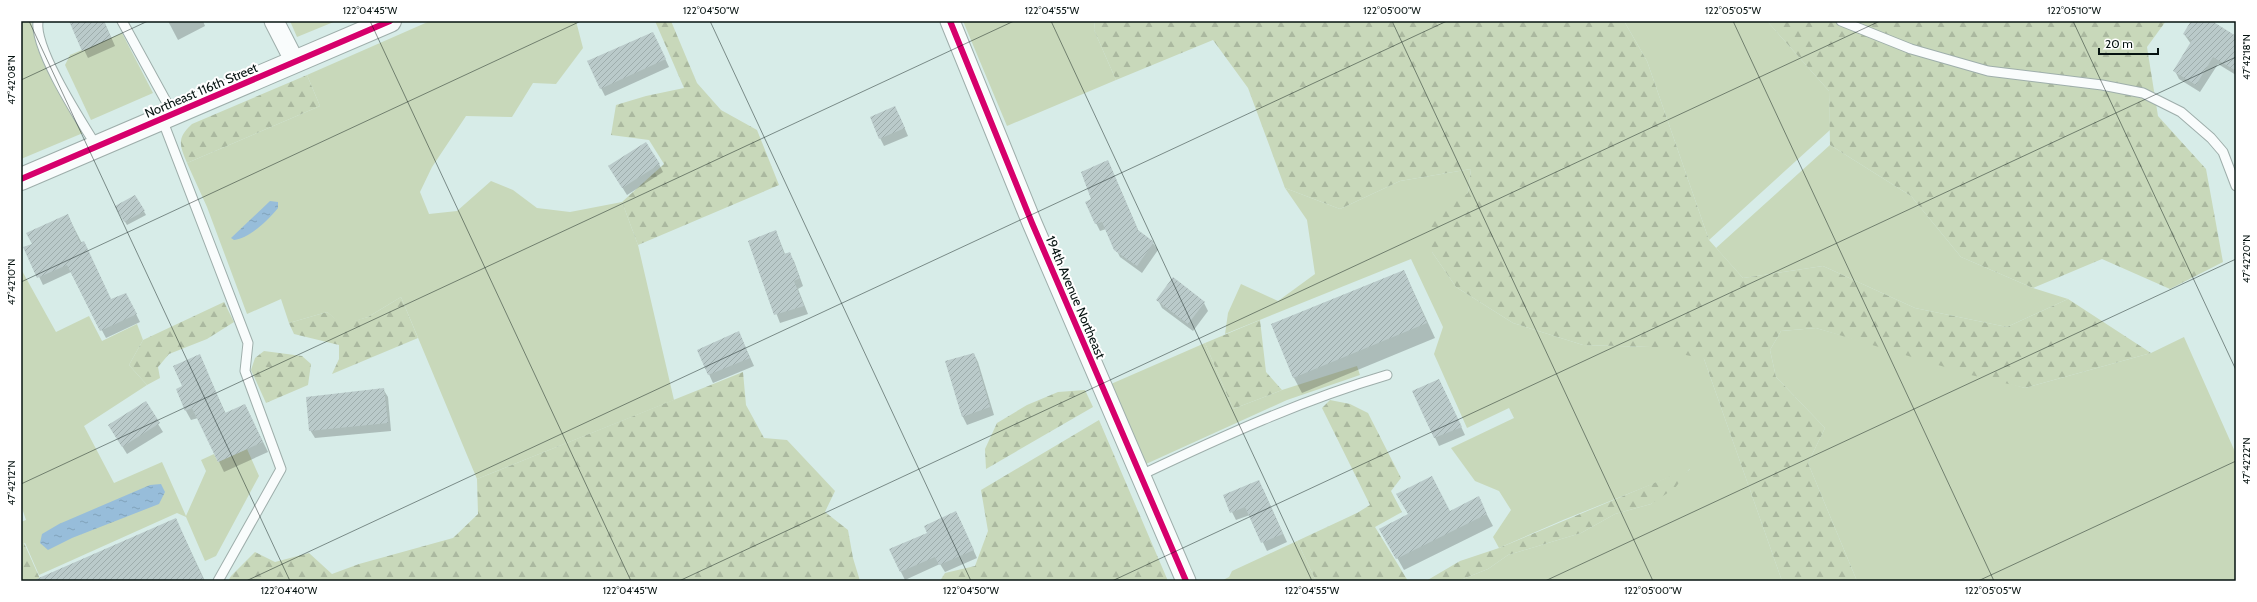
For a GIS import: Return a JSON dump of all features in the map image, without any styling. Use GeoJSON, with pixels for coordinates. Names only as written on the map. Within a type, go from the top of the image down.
{"type":"FeatureCollection","features":[{"type":"Feature","properties":{"kind":"street"},"geometry":{"type":"LineString","coordinates":[[274,21],[295,62]]}},
{"type":"Feature","properties":{"kind":"street","name":"Northeast 116th Street"},"geometry":{"type":"LineString","coordinates":[[21,179],[390,21]]}},
{"type":"Feature","properties":{"kind":"street","name":"194th Avenue Northeast"},"geometry":{"type":"LineString","coordinates":[[950,21],[1032,223],[1186,581]]}},
{"type":"Feature","properties":{"kind":"lane"},"geometry":{"type":"LineString","coordinates":[[38,21],[39,37],[49,60],[97,147]]}},
{"type":"Feature","properties":{"kind":"lane"},"geometry":{"type":"LineString","coordinates":[[122,21],[167,117],[248,343],[245,370],[281,469],[218,581]]}},
{"type":"Feature","properties":{"kind":"lane"},"geometry":{"type":"LineString","coordinates":[[1841,21],[1911,49],[1988,71],[2102,85],[2143,93],[2181,112],[2211,138],[2223,152],[2234,175],[2236,186]]}},
{"type":"Feature","properties":{"kind":"lane"},"geometry":{"type":"LineString","coordinates":[[1141,475],[1220,438],[1348,387],[1387,375]]}},
{"type":"Feature","properties":{"kind":"green space"},"geometry":{"type":"Polygon","coordinates":[[[21,21],[31,21],[38,50],[83,133],[21,159],[21,21]]]}},
{"type":"Feature","properties":{"kind":"green space"},"geometry":{"type":"Polygon","coordinates":[[[290,21],[336,21],[297,37],[290,21]]]}},
{"type":"Feature","properties":{"kind":"green space"},"geometry":{"type":"Polygon","coordinates":[[[430,21],[576,21],[583,48],[556,84],[533,83],[512,117],[466,116],[432,167],[420,192],[429,214],[457,211],[491,181],[513,190],[537,208],[570,212],[622,202],[638,245],[674,400],[477,479],[401,297],[368,317],[342,325],[327,312],[289,323],[281,299],[247,314],[207,207],[187,163],[320,106],[307,75],[430,21]]]}},
{"type":"Feature","properties":{"kind":"green space"},"geometry":{"type":"Polygon","coordinates":[[[655,21],[671,21],[697,83],[721,110],[757,130],[779,185],[638,245],[622,202],[664,164],[649,140],[611,135],[616,105],[646,96],[684,88],[655,21]]]}},
{"type":"Feature","properties":{"kind":"green space"},"geometry":{"type":"Polygon","coordinates":[[[963,21],[1095,21],[1094,30],[1116,80],[1007,126],[963,21]]]}},
{"type":"Feature","properties":{"kind":"green space"},"geometry":{"type":"Polygon","coordinates":[[[1095,21],[1624,21],[1647,61],[1709,240],[1743,278],[1823,266],[1915,308],[2007,327],[2068,299],[2151,353],[2025,388],[1971,375],[1816,328],[1781,331],[1770,350],[1776,377],[1825,428],[1808,463],[1857,581],[1782,581],[1704,359],[1650,347],[1583,345],[1513,323],[1456,287],[1432,252],[1428,218],[1468,193],[1471,169],[1400,181],[1340,209],[1285,188],[1248,88],[1213,40],[1116,80],[1094,30],[1095,21]]]}},
{"type":"Feature","properties":{"kind":"green space"},"geometry":{"type":"Polygon","coordinates":[[[1624,21],[1767,21],[1829,91],[1830,130],[1709,240],[1647,61],[1624,21]]]}},
{"type":"Feature","properties":{"kind":"green space"},"geometry":{"type":"Polygon","coordinates":[[[1767,21],[2166,21],[2147,47],[2158,116],[2206,169],[2223,262],[2170,289],[2102,259],[2033,288],[1961,257],[1911,196],[1830,145],[1829,91],[1767,21]]]}},
{"type":"Feature","properties":{"kind":"green space"},"geometry":{"type":"Polygon","coordinates":[[[122,33],[153,93],[91,120],[65,65],[70,55],[122,33]]]}},
{"type":"Feature","properties":{"kind":"green space"},"geometry":{"type":"Polygon","coordinates":[[[307,75],[320,106],[187,163],[181,147],[181,142],[183,134],[192,124],[307,75]]]}},
{"type":"Feature","properties":{"kind":"green space"},"geometry":{"type":"Polygon","coordinates":[[[1830,145],[1911,196],[1961,257],[2033,288],[2068,299],[2007,327],[1915,308],[1823,266],[1743,278],[1716,248],[1830,145]]]}},
{"type":"Feature","properties":{"kind":"green space"},"geometry":{"type":"Polygon","coordinates":[[[1471,169],[1468,193],[1432,252],[1456,287],[1513,323],[1583,345],[1650,347],[1674,337],[1704,359],[1782,581],[1458,581],[1488,569],[1508,555],[1581,533],[1615,514],[1651,504],[1690,469],[1563,520],[1499,548],[1493,537],[1511,510],[1499,491],[1475,481],[1451,448],[1514,418],[1509,408],[1467,428],[1434,354],[1443,327],[1411,259],[1225,334],[1228,313],[1241,284],[1278,301],[1315,274],[1307,220],[1285,188],[1340,209],[1400,181],[1471,169]]]}},
{"type":"Feature","properties":{"kind":"green space"},"geometry":{"type":"Polygon","coordinates":[[[21,269],[56,332],[89,316],[102,341],[137,324],[143,340],[129,365],[147,385],[84,426],[114,483],[162,462],[186,516],[206,471],[201,460],[214,454],[218,462],[247,449],[259,476],[216,556],[205,561],[186,517],[177,513],[39,575],[25,543],[21,544],[21,522],[26,520],[21,505],[21,269]]]}},
{"type":"Feature","properties":{"kind":"green space"},"geometry":{"type":"Polygon","coordinates":[[[401,297],[418,338],[332,374],[339,359],[339,345],[294,334],[289,323],[327,312],[342,324],[368,317],[401,297]]]}},
{"type":"Feature","properties":{"kind":"green space"},"geometry":{"type":"Polygon","coordinates":[[[224,302],[234,322],[207,339],[169,354],[158,367],[160,378],[147,385],[129,365],[143,340],[224,302]]]}},
{"type":"Feature","properties":{"kind":"green space"},"geometry":{"type":"Polygon","coordinates":[[[1260,320],[1266,372],[1282,390],[1233,409],[1205,343],[1260,320]]]}},
{"type":"Feature","properties":{"kind":"green space"},"geometry":{"type":"Polygon","coordinates":[[[1816,328],[2025,388],[2151,353],[2184,337],[2236,454],[2236,581],[1857,581],[1808,463],[1825,428],[1776,377],[1770,350],[1781,331],[1816,328]]]}},
{"type":"Feature","properties":{"kind":"green space"},"geometry":{"type":"Polygon","coordinates":[[[1205,343],[1233,409],[1282,390],[1357,366],[1360,375],[1287,400],[1146,464],[1111,384],[1205,343]]]}},
{"type":"Feature","properties":{"kind":"green space"},"geometry":{"type":"Polygon","coordinates":[[[264,351],[302,356],[311,364],[308,385],[266,403],[251,370],[255,358],[264,351]]]}},
{"type":"Feature","properties":{"kind":"green space"},"geometry":{"type":"Polygon","coordinates":[[[743,372],[746,405],[764,438],[787,440],[835,491],[825,512],[848,530],[853,558],[860,581],[228,581],[231,576],[255,552],[275,562],[309,553],[332,574],[359,564],[453,538],[478,514],[477,479],[743,372]]]}},
{"type":"Feature","properties":{"kind":"green space"},"geometry":{"type":"Polygon","coordinates":[[[1085,390],[1093,407],[986,469],[985,449],[997,423],[1027,405],[1058,392],[1085,390]]]}},
{"type":"Feature","properties":{"kind":"green space"},"geometry":{"type":"Polygon","coordinates":[[[1330,400],[1350,404],[1368,413],[1401,478],[1391,491],[1402,512],[1375,527],[1408,581],[1316,581],[1297,541],[1357,513],[1370,505],[1322,408],[1330,400]]]}},
{"type":"Feature","properties":{"kind":"green space"},"geometry":{"type":"Polygon","coordinates":[[[1099,420],[1168,581],[940,581],[945,573],[975,566],[988,531],[981,490],[1099,420]]]}},
{"type":"Feature","properties":{"kind":"green space"},"geometry":{"type":"Polygon","coordinates":[[[1690,468],[1675,488],[1651,504],[1615,514],[1581,533],[1508,555],[1488,569],[1458,581],[1426,581],[1460,561],[1499,548],[1690,468]]]}},
{"type":"Feature","properties":{"kind":"green space"},"geometry":{"type":"Polygon","coordinates":[[[1297,541],[1316,581],[1221,581],[1229,577],[1232,571],[1297,541]]]}},
{"type":"Feature","properties":{"kind":"green space"},"geometry":{"type":"Polygon","coordinates":[[[24,543],[41,581],[21,581],[21,544],[24,543]]]}},
{"type":"Feature","properties":{"kind":"water"},"geometry":{"type":"Polygon","coordinates":[[[270,201],[278,202],[278,208],[269,218],[246,236],[234,240],[231,238],[270,201]]]}},
{"type":"Feature","properties":{"kind":"water"},"geometry":{"type":"Polygon","coordinates":[[[161,484],[165,492],[159,504],[72,538],[48,550],[40,543],[42,534],[59,524],[150,485],[161,484]]]}},
{"type":"Feature","properties":{"kind":"building"},"geometry":{"type":"Polygon","coordinates":[[[69,21],[104,21],[111,38],[82,51],[69,21]]]}},
{"type":"Feature","properties":{"kind":"building"},"geometry":{"type":"Polygon","coordinates":[[[2191,21],[2212,21],[2236,36],[2236,71],[2213,57],[2196,85],[2173,71],[2192,40],[2183,34],[2191,21]]]}},
{"type":"Feature","properties":{"kind":"building"},"geometry":{"type":"Polygon","coordinates":[[[653,32],[666,59],[600,89],[587,61],[653,32]]]}},
{"type":"Feature","properties":{"kind":"building"},"geometry":{"type":"Polygon","coordinates":[[[895,106],[905,128],[879,139],[870,117],[895,106]]]}},
{"type":"Feature","properties":{"kind":"building"},"geometry":{"type":"Polygon","coordinates":[[[646,142],[660,164],[622,188],[608,166],[646,142]]]}},
{"type":"Feature","properties":{"kind":"building"},"geometry":{"type":"Polygon","coordinates":[[[1108,160],[1138,230],[1154,242],[1137,266],[1114,250],[1102,222],[1095,224],[1085,202],[1091,199],[1081,172],[1108,160]]]}},
{"type":"Feature","properties":{"kind":"building"},"geometry":{"type":"Polygon","coordinates":[[[135,195],[145,211],[124,222],[115,206],[135,195]]]}},
{"type":"Feature","properties":{"kind":"building"},"geometry":{"type":"Polygon","coordinates":[[[68,214],[80,243],[84,241],[111,299],[126,293],[137,314],[100,331],[67,265],[37,278],[23,247],[32,244],[26,233],[68,214]]]}},
{"type":"Feature","properties":{"kind":"building"},"geometry":{"type":"Polygon","coordinates":[[[776,230],[784,254],[790,252],[800,278],[794,281],[804,306],[774,315],[748,241],[776,230]]]}},
{"type":"Feature","properties":{"kind":"building"},"geometry":{"type":"Polygon","coordinates":[[[1404,270],[1427,323],[1293,378],[1271,324],[1404,270]]]}},
{"type":"Feature","properties":{"kind":"building"},"geometry":{"type":"Polygon","coordinates":[[[1173,277],[1205,302],[1188,324],[1156,300],[1173,277]]]}},
{"type":"Feature","properties":{"kind":"building"},"geometry":{"type":"Polygon","coordinates":[[[739,331],[750,358],[708,375],[697,350],[739,331]]]}},
{"type":"Feature","properties":{"kind":"building"},"geometry":{"type":"Polygon","coordinates":[[[974,353],[990,407],[962,417],[945,361],[974,353]]]}},
{"type":"Feature","properties":{"kind":"building"},"geometry":{"type":"Polygon","coordinates":[[[200,354],[225,413],[245,404],[263,442],[218,462],[192,408],[185,411],[176,389],[182,386],[173,366],[200,354]]]}},
{"type":"Feature","properties":{"kind":"building"},"geometry":{"type":"Polygon","coordinates":[[[1439,379],[1462,427],[1434,438],[1412,391],[1439,379]]]}},
{"type":"Feature","properties":{"kind":"building"},"geometry":{"type":"Polygon","coordinates":[[[384,388],[388,423],[309,431],[306,397],[384,388]]]}},
{"type":"Feature","properties":{"kind":"building"},"geometry":{"type":"Polygon","coordinates":[[[146,401],[160,423],[122,447],[108,425],[146,401]]]}},
{"type":"Feature","properties":{"kind":"building"},"geometry":{"type":"Polygon","coordinates":[[[1432,476],[1450,511],[1479,496],[1487,514],[1396,559],[1379,529],[1408,514],[1396,494],[1432,476]]]}},
{"type":"Feature","properties":{"kind":"building"},"geometry":{"type":"Polygon","coordinates":[[[1259,480],[1283,534],[1261,543],[1245,507],[1230,513],[1223,495],[1259,480]]]}},
{"type":"Feature","properties":{"kind":"building"},"geometry":{"type":"Polygon","coordinates":[[[956,511],[974,550],[939,565],[935,557],[900,572],[889,549],[927,533],[924,526],[956,511]]]}},
{"type":"Feature","properties":{"kind":"building"},"geometry":{"type":"Polygon","coordinates":[[[176,518],[204,581],[32,581],[176,518]]]}},
{"type":"Feature","properties":{"kind":"cycle path"},"geometry":{"type":"LineString","coordinates":[[21,179],[390,21]]}},
{"type":"Feature","properties":{"kind":"cycle path"},"geometry":{"type":"LineString","coordinates":[[950,21],[1032,223],[1186,581]]}}]}
